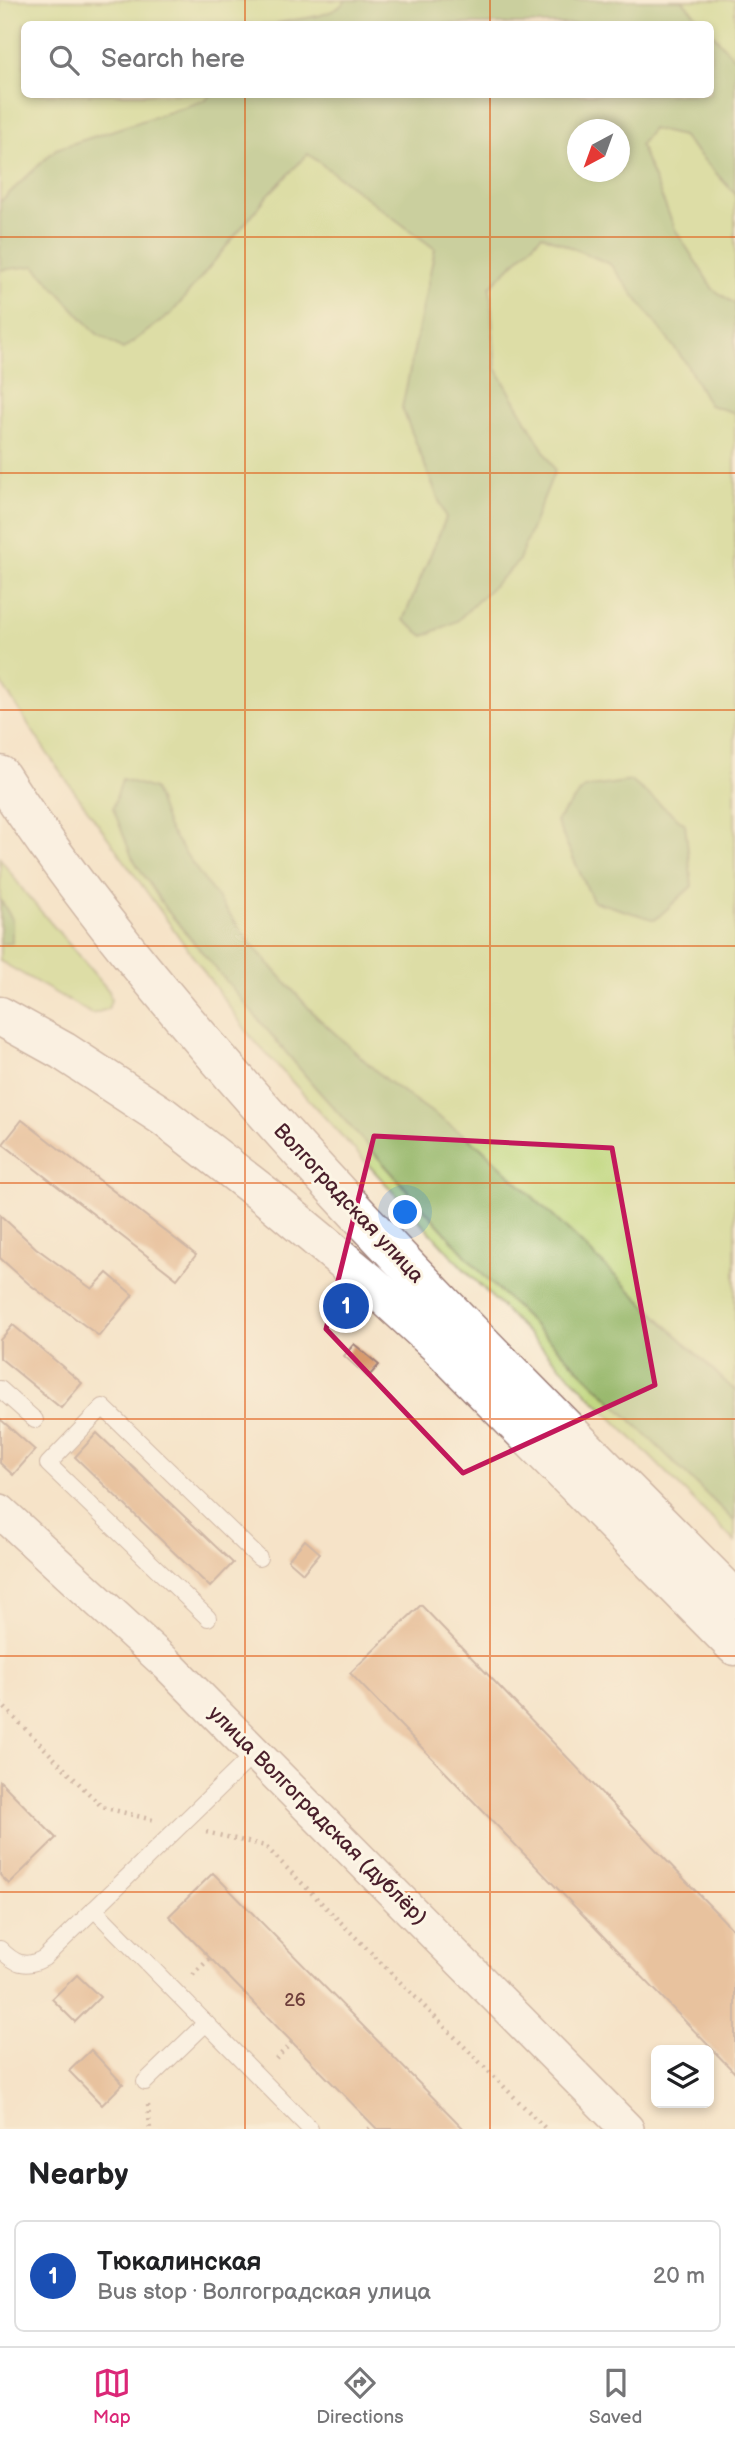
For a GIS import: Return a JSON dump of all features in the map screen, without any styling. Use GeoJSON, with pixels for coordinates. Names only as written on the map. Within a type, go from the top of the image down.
{"type":"FeatureCollection","features":[{"type":"Feature","properties":{"kind":"main road","name":"Волгоградская улица"},"geometry":{"type":"LineString","coordinates":[[0,775],[83,893],[199,1037],[314,1168],[461,1322],[735,1599]]}},
{"type":"Feature","properties":{"kind":"main road","name":"Волгоградская улица"},"geometry":{"type":"LineString","coordinates":[[0,1016],[63,1051],[164,1117],[267,1197],[367,1280],[438,1345],[735,1646]]}},
{"type":"Feature","properties":{"kind":"street","name":"улица Волгоградская (дублёр)"},"geometry":{"type":"LineString","coordinates":[[0,1511],[169,1665],[627,2129]]}},
{"type":"Feature","properties":{"kind":"lane"},"geometry":{"type":"LineString","coordinates":[[0,1389],[35,1420]]}},
{"type":"Feature","properties":{"kind":"lane"},"geometry":{"type":"LineString","coordinates":[[208,1618],[48,1464],[103,1407],[259,1558]]}},
{"type":"Feature","properties":{"kind":"lane"},"geometry":{"type":"LineString","coordinates":[[0,1949],[17,1963],[26,1965],[44,1958],[256,1752]]}},
{"type":"Feature","properties":{"kind":"lane"},"geometry":{"type":"LineString","coordinates":[[94,1909],[310,2129]]}},
{"type":"Feature","properties":{"kind":"lane"},"geometry":{"type":"LineString","coordinates":[[145,2082],[206,2023]]}},
{"type":"Feature","properties":{"kind":"path"},"geometry":{"type":"LineString","coordinates":[[0,1703],[102,1807],[265,1846],[546,2129]]}},
{"type":"Feature","properties":{"kind":"path"},"geometry":{"type":"LineString","coordinates":[[368,2129],[373,2124]]}},
{"type":"Feature","properties":{"kind":"highlighted area"},"geometry":{"type":"Polygon","coordinates":[[[374,1136],[612,1148],[655,1385],[463,1473],[326,1329],[374,1136]]]}},
{"type":"Feature","properties":{"kind":"green space"},"geometry":{"type":"Polygon","coordinates":[[[0,0],[735,0],[735,1542],[464,1269],[251,1037],[47,753],[0,681],[0,0]]]}},
{"type":"Feature","properties":{"kind":"green space"},"geometry":{"type":"Polygon","coordinates":[[[346,0],[682,0],[701,21],[291,21],[323,15],[346,0]]]}},
{"type":"Feature","properties":{"kind":"green space"},"geometry":{"type":"Polygon","coordinates":[[[714,35],[735,59],[735,194],[682,136],[652,129],[640,145],[675,229],[713,289],[735,304],[735,413],[709,405],[686,363],[610,264],[542,235],[490,287],[496,368],[555,470],[518,562],[457,621],[424,636],[403,620],[446,518],[402,408],[435,249],[308,154],[269,194],[172,313],[123,349],[96,333],[35,266],[0,270],[0,202],[56,149],[208,98],[714,98],[714,35]]]}},
{"type":"Feature","properties":{"kind":"green space"},"geometry":{"type":"Polygon","coordinates":[[[122,779],[154,789],[168,828],[199,873],[252,945],[316,1016],[386,1080],[481,1147],[735,1391],[735,1522],[484,1276],[315,1087],[165,908],[132,857],[113,808],[122,779]]]}},
{"type":"Feature","properties":{"kind":"green space"},"geometry":{"type":"Polygon","coordinates":[[[631,781],[685,824],[692,886],[655,920],[593,901],[556,821],[584,788],[631,781]]]}},
{"type":"Feature","properties":{"kind":"green space"},"geometry":{"type":"Polygon","coordinates":[[[0,858],[26,894],[109,991],[111,1000],[108,1009],[92,1014],[0,961],[0,858]]]}},
{"type":"Feature","properties":{"kind":"green space"},"geometry":{"type":"Polygon","coordinates":[[[0,899],[12,919],[12,943],[0,944],[0,899]]]}},
{"type":"Feature","properties":{"kind":"building"},"geometry":{"type":"Polygon","coordinates":[[[22,1120],[196,1255],[177,1279],[3,1144],[22,1120]]]}},
{"type":"Feature","properties":{"kind":"building"},"geometry":{"type":"Polygon","coordinates":[[[0,1215],[36,1248],[92,1289],[107,1273],[133,1295],[99,1336],[29,1284],[0,1258],[0,1215]]]}},
{"type":"Feature","properties":{"kind":"building"},"geometry":{"type":"Polygon","coordinates":[[[13,1325],[82,1383],[61,1408],[0,1358],[0,1340],[13,1325]]]}},
{"type":"Feature","properties":{"kind":"building"},"geometry":{"type":"Polygon","coordinates":[[[354,1344],[379,1365],[368,1377],[344,1356],[354,1344]]]}},
{"type":"Feature","properties":{"kind":"building"},"geometry":{"type":"Polygon","coordinates":[[[0,1419],[35,1450],[13,1475],[0,1463],[0,1419]]]}},
{"type":"Feature","properties":{"kind":"building"},"geometry":{"type":"Polygon","coordinates":[[[97,1433],[233,1563],[210,1587],[75,1457],[97,1433]]]}},
{"type":"Feature","properties":{"kind":"building"},"geometry":{"type":"Polygon","coordinates":[[[305,1540],[320,1553],[303,1573],[288,1560],[305,1540]]]}},
{"type":"Feature","properties":{"kind":"building"},"geometry":{"type":"Polygon","coordinates":[[[421,1605],[735,1932],[735,2073],[714,2051],[714,2045],[708,2045],[350,1673],[421,1605]]]}},
{"type":"Feature","properties":{"kind":"building"},"geometry":{"type":"Polygon","coordinates":[[[0,1781],[56,1838],[9,1884],[0,1875],[0,1781]]]}},
{"type":"Feature","properties":{"kind":"building"},"geometry":{"type":"Polygon","coordinates":[[[213,1873],[464,2129],[377,2129],[169,1916],[213,1873]]]}},
{"type":"Feature","properties":{"kind":"building"},"geometry":{"type":"Polygon","coordinates":[[[77,1975],[100,1997],[75,2022],[52,1999],[77,1975]]]}},
{"type":"Feature","properties":{"kind":"building"},"geometry":{"type":"Polygon","coordinates":[[[91,2050],[123,2084],[102,2105],[69,2071],[91,2050]]]}},
{"type":"Feature","properties":{"kind":"place","name":"Тюкалинская"},"geometry":{"type":"Point","coordinates":[346,1306]}}]}
